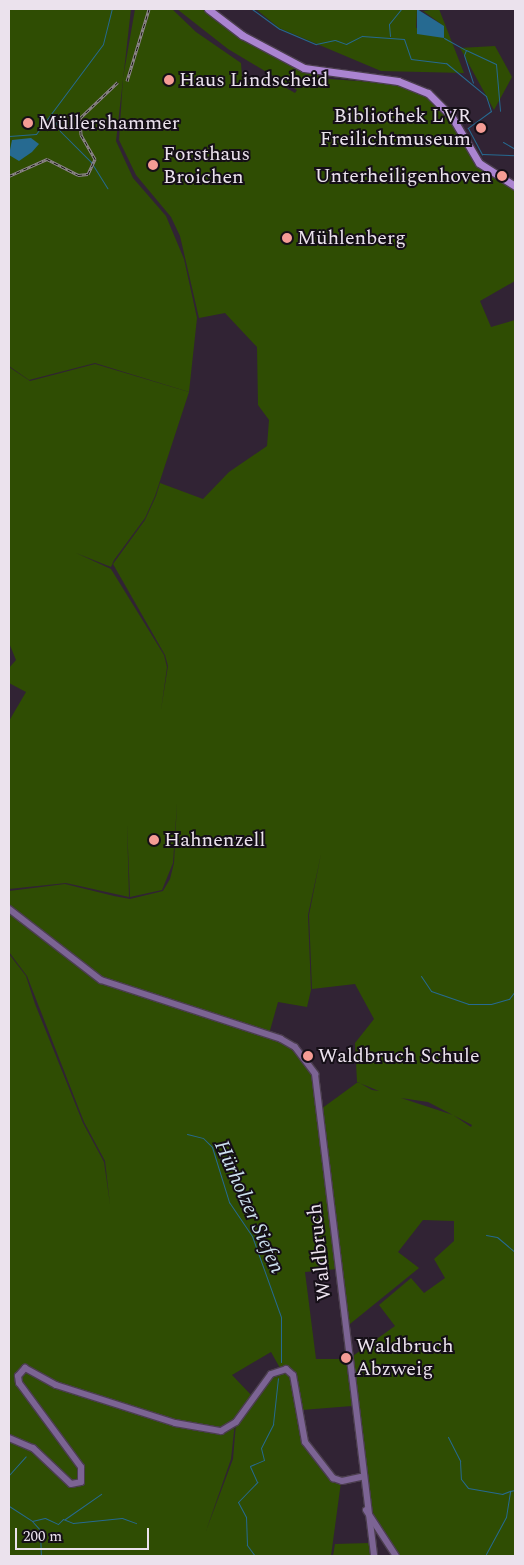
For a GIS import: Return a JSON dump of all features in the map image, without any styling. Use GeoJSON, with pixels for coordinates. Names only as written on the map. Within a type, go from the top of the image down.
{"type":"FeatureCollection","features":[{"type":"Feature","properties":{"kind":"main road"},"geometry":{"type":"LineString","coordinates":[[208,9],[242,35],[304,68],[398,82],[428,93],[452,117],[479,163],[515,186]]}},
{"type":"Feature","properties":{"kind":"street","name":"Waldbruch"},"geometry":{"type":"LineString","coordinates":[[9,909],[100,980],[281,1039],[305,1058],[315,1074],[361,1477],[374,1556]]}},
{"type":"Feature","properties":{"kind":"street"},"geometry":{"type":"LineString","coordinates":[[9,1438],[33,1448],[71,1484],[80,1482],[80,1467],[19,1383],[18,1376],[25,1368],[56,1385],[203,1430],[221,1430],[240,1415],[271,1374],[286,1369],[294,1375],[305,1442],[333,1478],[342,1481],[361,1477]]}},
{"type":"Feature","properties":{"kind":"street"},"geometry":{"type":"LineString","coordinates":[[366,1510],[396,1556]]}},
{"type":"Feature","properties":{"kind":"green space"},"geometry":{"type":"Polygon","coordinates":[[[9,9],[131,9],[116,141],[133,178],[166,216],[184,259],[197,318],[189,392],[95,363],[29,380],[9,366],[9,9]]]}},
{"type":"Feature","properties":{"kind":"green space"},"geometry":{"type":"Polygon","coordinates":[[[135,9],[172,9],[196,32],[241,63],[242,77],[250,84],[267,77],[295,93],[297,90],[228,49],[177,9],[203,9],[290,66],[329,79],[386,83],[425,93],[442,106],[477,166],[515,190],[515,281],[480,301],[491,327],[515,320],[515,1556],[398,1556],[368,1509],[350,1358],[395,1326],[379,1305],[411,1278],[424,1293],[445,1278],[434,1259],[454,1241],[454,1221],[423,1220],[398,1252],[419,1268],[345,1328],[321,1109],[358,1082],[355,1043],[374,1019],[355,984],[312,989],[309,915],[321,854],[308,915],[311,990],[307,1007],[278,1002],[269,1034],[102,979],[9,907],[9,891],[65,884],[130,899],[163,891],[170,879],[174,863],[177,803],[173,863],[162,890],[130,897],[127,824],[129,897],[66,883],[9,889],[9,721],[26,692],[9,683],[9,668],[16,660],[9,643],[9,367],[30,381],[95,364],[189,392],[155,496],[145,518],[114,560],[111,567],[76,553],[111,569],[164,655],[167,667],[161,710],[168,666],[165,655],[113,564],[145,520],[156,496],[160,483],[203,499],[229,472],[267,446],[269,420],[258,405],[257,347],[225,313],[199,318],[180,236],[171,217],[136,175],[119,140],[123,78],[135,9]],[[361,1083],[372,1090],[379,1091],[361,1083]],[[401,1098],[453,1115],[428,1102],[401,1098]],[[453,1115],[471,1127],[472,1125],[453,1115]]]}},
{"type":"Feature","properties":{"kind":"green space"},"geometry":{"type":"Polygon","coordinates":[[[256,9],[417,9],[416,28],[441,24],[423,11],[439,9],[464,73],[381,71],[279,28],[256,9]]]}},
{"type":"Feature","properties":{"kind":"green space"},"geometry":{"type":"Polygon","coordinates":[[[495,46],[512,77],[494,110],[460,48],[495,46]]]}},
{"type":"Feature","properties":{"kind":"green space"},"geometry":{"type":"Polygon","coordinates":[[[9,911],[100,981],[280,1040],[293,1047],[313,1075],[337,1269],[305,1272],[316,1359],[346,1359],[352,1406],[302,1410],[295,1375],[280,1368],[271,1352],[232,1375],[253,1397],[235,1422],[231,1459],[206,1531],[233,1459],[236,1423],[272,1375],[280,1370],[292,1375],[304,1442],[341,1482],[331,1556],[9,1556],[9,954],[26,976],[35,1004],[83,1123],[104,1162],[110,1204],[105,1161],[84,1122],[27,976],[9,952],[9,911]]]}},
{"type":"Feature","properties":{"kind":"green space"},"geometry":{"type":"Polygon","coordinates":[[[369,1543],[372,1556],[333,1556],[335,1544],[369,1543]]]}},
{"type":"Feature","properties":{"kind":"water"},"geometry":{"type":"Polygon","coordinates":[[[417,9],[444,26],[444,38],[417,34],[417,9]]]}},
{"type":"Feature","properties":{"kind":"water"},"geometry":{"type":"Polygon","coordinates":[[[31,138],[39,144],[32,152],[19,161],[9,155],[12,140],[31,138]]]}},
{"type":"Feature","properties":{"kind":"waterway"},"geometry":{"type":"LineString","coordinates":[[9,136],[36,134],[103,44],[112,9]]}},
{"type":"Feature","properties":{"kind":"waterway"},"geometry":{"type":"LineString","coordinates":[[252,9],[280,29],[316,44],[335,40],[346,44],[362,36],[404,39],[411,59],[446,63],[486,96],[491,111],[468,128],[482,154],[515,155]]}},
{"type":"Feature","properties":{"kind":"waterway"},"geometry":{"type":"LineString","coordinates":[[390,36],[389,24],[401,9]]}},
{"type":"Feature","properties":{"kind":"waterway"},"geometry":{"type":"LineString","coordinates":[[444,38],[466,50],[464,55],[473,83]]}},
{"type":"Feature","properties":{"kind":"waterway"},"geometry":{"type":"LineString","coordinates":[[466,50],[496,64],[500,111]]}},
{"type":"Feature","properties":{"kind":"waterway"},"geometry":{"type":"LineString","coordinates":[[51,114],[60,131],[91,162],[107,188]]}},
{"type":"Feature","properties":{"kind":"waterway"},"geometry":{"type":"LineString","coordinates":[[503,142],[515,149]]}},
{"type":"Feature","properties":{"kind":"waterway"},"geometry":{"type":"LineString","coordinates":[[421,976],[431,991],[468,1004],[491,1004],[509,999],[515,991]]}},
{"type":"Feature","properties":{"kind":"waterway","name":"Hürholzer Siefen"},"geometry":{"type":"LineString","coordinates":[[187,1134],[203,1138],[212,1147],[229,1202],[252,1236],[281,1317],[281,1362]]}},
{"type":"Feature","properties":{"kind":"waterway"},"geometry":{"type":"LineString","coordinates":[[486,1235],[497,1237],[515,1252]]}},
{"type":"Feature","properties":{"kind":"waterway","name":"Hürholzer Siefen"},"geometry":{"type":"LineString","coordinates":[[255,1556],[247,1545],[246,1517],[238,1502],[257,1482],[250,1466],[264,1460],[261,1448],[273,1424],[278,1378]]}},
{"type":"Feature","properties":{"kind":"waterway"},"geometry":{"type":"LineString","coordinates":[[448,1437],[460,1461],[461,1479],[468,1488],[502,1494],[510,1491]]}},
{"type":"Feature","properties":{"kind":"waterway"},"geometry":{"type":"LineString","coordinates":[[9,1475],[26,1456]]}},
{"type":"Feature","properties":{"kind":"waterway"},"geometry":{"type":"LineString","coordinates":[[486,1554],[506,1517],[510,1491],[515,1490]]}},
{"type":"Feature","properties":{"kind":"waterway"},"geometry":{"type":"LineString","coordinates":[[65,1519],[101,1494]]}},
{"type":"Feature","properties":{"kind":"waterway"},"geometry":{"type":"LineString","coordinates":[[9,1506],[32,1521],[45,1518],[58,1524],[63,1519],[73,1523],[122,1518],[136,1523]]}},
{"type":"Feature","properties":{"kind":"waterway"},"geometry":{"type":"LineString","coordinates":[[32,1521],[40,1530],[41,1556]]}},
{"type":"Feature","properties":{"kind":"railway"},"geometry":{"type":"LineString","coordinates":[[127,81],[149,9]]}},
{"type":"Feature","properties":{"kind":"railway"},"geometry":{"type":"LineString","coordinates":[[9,176],[47,159],[78,175],[88,174],[95,159],[81,135],[80,118],[118,82]]}},
{"type":"Feature","properties":{"kind":"place","name":"Haus Lindscheid"},"geometry":{"type":"Point","coordinates":[169,80]}},
{"type":"Feature","properties":{"kind":"place","name":"Müllershammer"},"geometry":{"type":"Point","coordinates":[28,123]}},
{"type":"Feature","properties":{"kind":"place","name":"Bibliothek LVR Freilichtmuseum"},"geometry":{"type":"Point","coordinates":[481,128]}},
{"type":"Feature","properties":{"kind":"place","name":"Forsthaus Broichen"},"geometry":{"type":"Point","coordinates":[153,165]}},
{"type":"Feature","properties":{"kind":"place","name":"Unterheiligenhoven"},"geometry":{"type":"Point","coordinates":[502,176]}},
{"type":"Feature","properties":{"kind":"place","name":"Mühlenberg"},"geometry":{"type":"Point","coordinates":[287,238]}},
{"type":"Feature","properties":{"kind":"place","name":"Hahnenzell"},"geometry":{"type":"Point","coordinates":[154,840]}},
{"type":"Feature","properties":{"kind":"place","name":"Waldbruch Schule"},"geometry":{"type":"Point","coordinates":[308,1056]}},
{"type":"Feature","properties":{"kind":"place","name":"Waldbruch Abzweig"},"geometry":{"type":"Point","coordinates":[346,1358]}}]}
